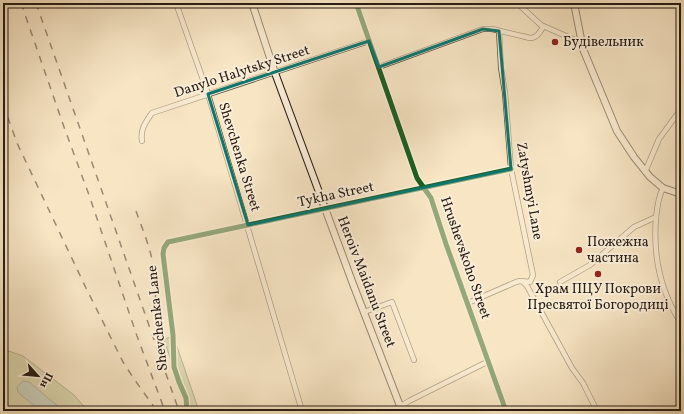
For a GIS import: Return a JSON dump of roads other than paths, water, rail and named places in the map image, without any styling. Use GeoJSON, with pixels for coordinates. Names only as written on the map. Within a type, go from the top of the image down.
{"type":"FeatureCollection","features":[{"type":"Feature","properties":{"kind":"street","name":"Shevchenka Street"},"geometry":{"type":"LineString","coordinates":[[176,3],[208,94],[302,411]]}},
{"type":"Feature","properties":{"kind":"street","name":"Heroiv Maidanu Street"},"geometry":{"type":"LineString","coordinates":[[252,3],[276,73],[401,409]]}},
{"type":"Feature","properties":{"kind":"street","name":"Hrushevskoho Street"},"geometry":{"type":"LineString","coordinates":[[356,3],[417,178],[431,198],[506,411]]}},
{"type":"Feature","properties":{"kind":"street"},"geometry":{"type":"LineString","coordinates":[[517,3],[543,27],[582,43]]}},
{"type":"Feature","properties":{"kind":"street"},"geometry":{"type":"LineString","coordinates":[[574,3],[582,43],[617,131],[645,172],[663,188],[681,194]]}},
{"type":"Feature","properties":{"kind":"street"},"geometry":{"type":"LineString","coordinates":[[379,67],[483,30],[499,30],[534,38],[543,27]]}},
{"type":"Feature","properties":{"kind":"street","name":"Zatyshmyi Lane"},"geometry":{"type":"LineString","coordinates":[[499,30],[501,68],[506,96],[511,169],[533,275],[530,282],[524,282]]}},
{"type":"Feature","properties":{"kind":"street","name":"Danylo Halytsky Street"},"geometry":{"type":"LineString","coordinates":[[142,141],[140,133],[145,122],[152,113],[369,41]]}},
{"type":"Feature","properties":{"kind":"street"},"geometry":{"type":"LineString","coordinates":[[645,172],[659,139],[681,109]]}},
{"type":"Feature","properties":{"kind":"street","name":"Tykha Street"},"geometry":{"type":"LineString","coordinates":[[166,244],[172,240],[326,209],[511,169]]}},
{"type":"Feature","properties":{"kind":"street"},"geometry":{"type":"LineString","coordinates":[[663,188],[659,195],[656,217],[655,240],[657,264],[660,279],[670,304],[681,323]]}},
{"type":"Feature","properties":{"kind":"street"},"geometry":{"type":"LineString","coordinates":[[560,282],[590,265],[634,227],[656,217]]}},
{"type":"Feature","properties":{"kind":"street","name":"Shevchenka Lane"},"geometry":{"type":"LineString","coordinates":[[166,244],[163,254],[173,335],[174,368],[186,398],[187,411]]}},
{"type":"Feature","properties":{"kind":"street"},"geometry":{"type":"LineString","coordinates":[[468,303],[516,282],[524,282],[572,368],[583,383],[597,411]]}},
{"type":"Feature","properties":{"kind":"street"},"geometry":{"type":"LineString","coordinates":[[364,312],[392,302],[414,360]]}},
{"type":"Feature","properties":{"kind":"street"},"geometry":{"type":"LineString","coordinates":[[393,411],[401,409],[489,361]]}},
{"type":"Feature","properties":{"kind":"water"},"geometry":{"type":"Polygon","coordinates":[[[23,381],[29,382],[59,407],[58,411],[41,411],[21,395],[18,392],[17,387],[23,381]]]}},
{"type":"Feature","properties":{"kind":"railway"},"geometry":{"type":"LineString","coordinates":[[21,3],[137,336],[165,411]]}},
{"type":"Feature","properties":{"kind":"railway"},"geometry":{"type":"LineString","coordinates":[[36,3],[179,411]]}},
{"type":"Feature","properties":{"kind":"railway"},"geometry":{"type":"LineString","coordinates":[[3,104],[17,143],[123,362],[157,411]]}},
{"type":"Feature","properties":{"kind":"railway"},"geometry":{"type":"LineString","coordinates":[[136,211],[147,241],[153,264],[159,331]]}},
{"type":"Feature","properties":{"kind":"railway"},"geometry":{"type":"LineString","coordinates":[[3,408],[7,411]]}},
{"type":"Feature","properties":{"kind":"place","name":"Будівельник"},"geometry":{"type":"Point","coordinates":[555,42]}},
{"type":"Feature","properties":{"kind":"place","name":"Пожежна частина"},"geometry":{"type":"Point","coordinates":[579,250]}},
{"type":"Feature","properties":{"kind":"place","name":"Храм ПЦУ Покрови Пресвятої Богородиці"},"geometry":{"type":"Point","coordinates":[598,274]}}]}
